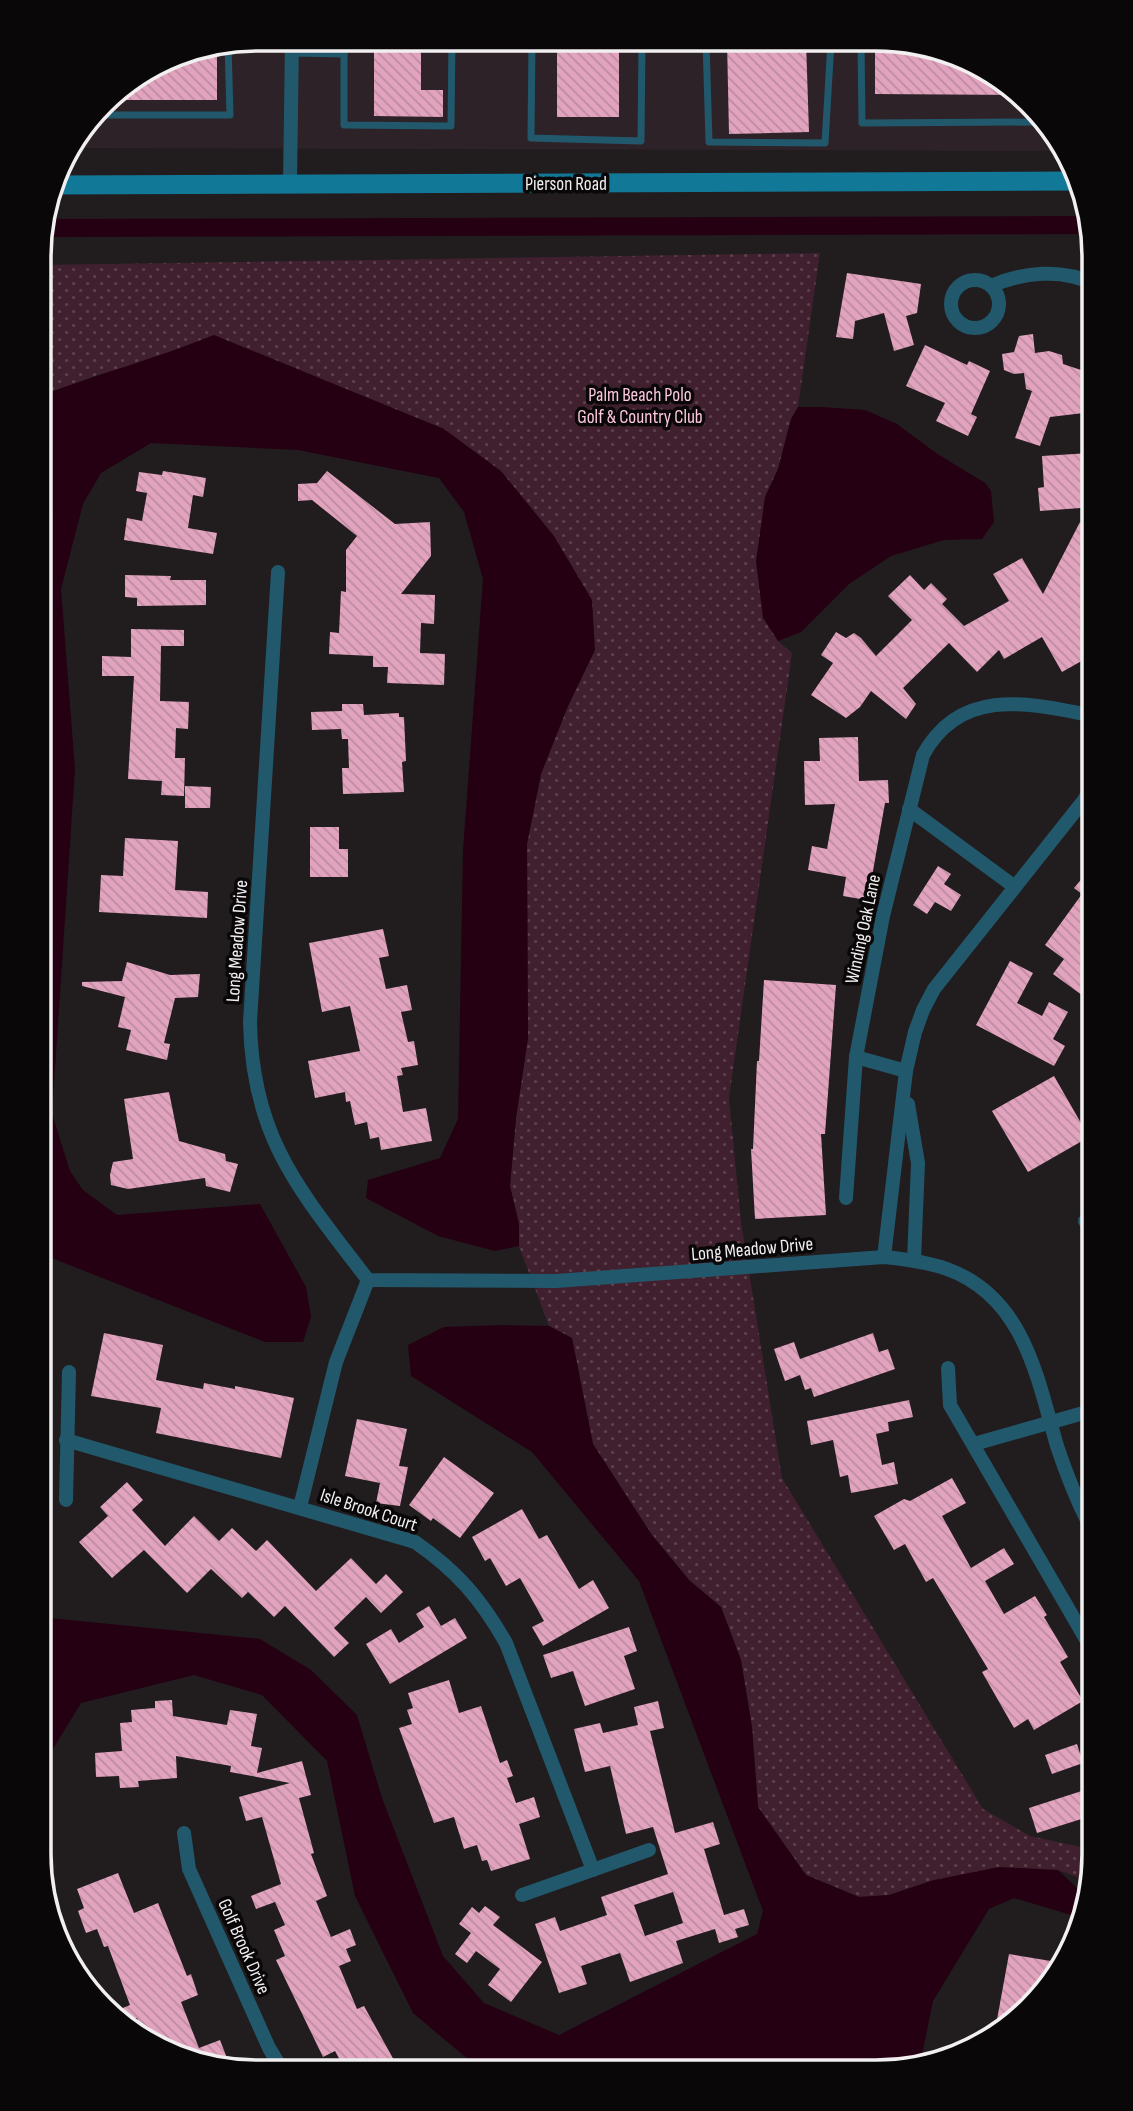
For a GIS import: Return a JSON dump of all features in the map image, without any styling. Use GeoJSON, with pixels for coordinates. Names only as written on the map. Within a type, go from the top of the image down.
{"type":"FeatureCollection","features":[{"type":"Feature","properties":{"kind":"street"},"geometry":{"type":"LineString","coordinates":[[290,184],[292,51]]}},
{"type":"Feature","properties":{"kind":"street","name":"Pierson Road"},"geometry":{"type":"LineString","coordinates":[[64,185],[1067,181]]}},
{"type":"Feature","properties":{"kind":"street"},"geometry":{"type":"LineString","coordinates":[[990,286],[1030,274],[1044,273],[1082,279]]}},
{"type":"Feature","properties":{"kind":"street","name":"Long Meadow Drive"},"geometry":{"type":"LineString","coordinates":[[278,572],[250,1022],[253,1072],[265,1121],[286,1167],[368,1280],[568,1280],[884,1257],[914,1260],[948,1269],[990,1296],[1007,1313],[1021,1334],[1031,1356],[1068,1479],[1082,1509]]}},
{"type":"Feature","properties":{"kind":"street","name":"Winding Oak Lane"},"geometry":{"type":"LineString","coordinates":[[846,1198],[856,1057],[883,916],[923,755],[944,727],[963,714],[985,705],[1009,704],[1082,714]]}},
{"type":"Feature","properties":{"kind":"street"},"geometry":{"type":"LineString","coordinates":[[884,1257],[906,1071],[923,1010],[934,989],[1082,803]]}},
{"type":"Feature","properties":{"kind":"street"},"geometry":{"type":"LineString","coordinates":[[909,809],[1015,887]]}},
{"type":"Feature","properties":{"kind":"street"},"geometry":{"type":"LineString","coordinates":[[856,1057],[906,1071]]}},
{"type":"Feature","properties":{"kind":"street"},"geometry":{"type":"LineString","coordinates":[[905,1089],[918,1163],[914,1260]]}},
{"type":"Feature","properties":{"kind":"street"},"geometry":{"type":"LineString","coordinates":[[300,1507],[336,1362],[368,1280]]}},
{"type":"Feature","properties":{"kind":"street"},"geometry":{"type":"LineString","coordinates":[[948,1368],[950,1405],[1082,1632]]}},
{"type":"Feature","properties":{"kind":"street"},"geometry":{"type":"LineString","coordinates":[[66,1500],[69,1372]]}},
{"type":"Feature","properties":{"kind":"street"},"geometry":{"type":"LineString","coordinates":[[974,1444],[1082,1413]]}},
{"type":"Feature","properties":{"kind":"street","name":"Isle Brook Court"},"geometry":{"type":"LineString","coordinates":[[66,1440],[415,1542],[440,1560],[473,1592],[491,1617],[511,1654],[593,1870]]}},
{"type":"Feature","properties":{"kind":"street","name":"Golf Brook Drive"},"geometry":{"type":"LineString","coordinates":[[184,1833],[189,1869],[276,2060]]}},
{"type":"Feature","properties":{"kind":"street"},"geometry":{"type":"LineString","coordinates":[[522,1895],[649,1850]]}},
{"type":"Feature","properties":{"kind":"lane"},"geometry":{"type":"LineString","coordinates":[[324,51],[344,54],[344,125],[451,126],[453,51]]}},
{"type":"Feature","properties":{"kind":"lane"},"geometry":{"type":"LineString","coordinates":[[532,51],[531,138],[641,141],[642,51]]}},
{"type":"Feature","properties":{"kind":"lane"},"geometry":{"type":"LineString","coordinates":[[706,51],[709,142],[825,143],[830,51]]}},
{"type":"Feature","properties":{"kind":"lane"},"geometry":{"type":"LineString","coordinates":[[861,51],[862,123],[1032,122]]}},
{"type":"Feature","properties":{"kind":"lane"},"geometry":{"type":"LineString","coordinates":[[107,115],[230,115],[228,53]]}},
{"type":"Feature","properties":{"kind":"shaded area"},"geometry":{"type":"Polygon","coordinates":[[[889,51],[942,62],[991,86],[1031,121],[1052,151],[82,148],[111,111],[154,78],[191,62],[230,53],[889,51]]]}},
{"type":"Feature","properties":{"kind":"shaded area"},"geometry":{"type":"Polygon","coordinates":[[[214,335],[444,429],[501,471],[554,536],[592,600],[595,650],[568,706],[541,774],[527,844],[528,1038],[516,1118],[510,1186],[519,1224],[519,1246],[495,1251],[438,1236],[366,1198],[368,1180],[440,1158],[458,1119],[463,850],[483,579],[464,512],[439,478],[298,450],[151,443],[101,473],[83,504],[61,589],[75,769],[52,1114],[70,1171],[83,1190],[117,1215],[260,1204],[306,1287],[311,1317],[303,1342],[265,1342],[51,1258],[51,392],[214,335]]]}},
{"type":"Feature","properties":{"kind":"shaded area"},"geometry":{"type":"Polygon","coordinates":[[[798,407],[865,410],[897,424],[936,453],[985,483],[991,491],[994,522],[982,539],[944,540],[891,556],[849,584],[801,632],[778,641],[763,618],[756,561],[765,497],[778,469],[791,419],[798,407]]]}},
{"type":"Feature","properties":{"kind":"shaded area"},"geometry":{"type":"Polygon","coordinates":[[[549,1326],[572,1338],[593,1444],[651,1534],[689,1580],[721,1607],[741,1660],[752,1727],[758,1807],[806,1875],[859,1897],[889,1895],[934,1880],[999,1867],[1058,1870],[1079,1890],[1071,1915],[1014,1898],[989,1909],[933,2001],[922,2054],[876,2060],[469,2060],[413,2013],[355,1896],[327,1761],[262,1695],[194,1675],[81,1703],[51,1752],[51,1618],[260,1639],[311,1670],[357,1715],[382,1798],[443,1956],[484,2003],[559,2035],[757,1934],[763,1911],[639,1581],[532,1452],[411,1376],[408,1345],[444,1327],[549,1326]]]}},
{"type":"Feature","properties":{"kind":"green space","name":"Palm Beach Polo Golf & Country Club"},"geometry":{"type":"Polygon","coordinates":[[[820,253],[798,407],[791,419],[778,469],[765,497],[778,641],[792,653],[729,1098],[741,1222],[782,1478],[983,1809],[1030,1836],[1082,1847],[1080,1878],[1058,1870],[934,1880],[889,1895],[859,1897],[806,1875],[758,1807],[752,1727],[741,1660],[721,1607],[689,1580],[651,1533],[593,1444],[572,1338],[549,1326],[519,1246],[519,1224],[510,1186],[516,1118],[528,1038],[527,844],[541,774],[568,706],[595,650],[444,429],[318,378],[157,358],[51,392],[51,265],[820,253]]]}},
{"type":"Feature","properties":{"kind":"building"},"geometry":{"type":"Polygon","coordinates":[[[374,51],[421,51],[421,90],[443,90],[443,117],[374,116],[374,51]]]}},
{"type":"Feature","properties":{"kind":"building"},"geometry":{"type":"Polygon","coordinates":[[[557,51],[619,51],[619,117],[557,117],[557,51]]]}},
{"type":"Feature","properties":{"kind":"building"},"geometry":{"type":"Polygon","coordinates":[[[727,51],[806,51],[809,132],[729,134],[727,51]]]}},
{"type":"Feature","properties":{"kind":"building"},"geometry":{"type":"Polygon","coordinates":[[[875,51],[889,51],[942,62],[967,72],[1003,95],[875,94],[875,51]]]}},
{"type":"Feature","properties":{"kind":"building"},"geometry":{"type":"Polygon","coordinates":[[[217,55],[217,100],[124,100],[166,72],[217,55]]]}},
{"type":"Feature","properties":{"kind":"building"},"geometry":{"type":"Polygon","coordinates":[[[847,273],[921,284],[917,313],[906,316],[914,345],[894,351],[884,313],[855,321],[853,339],[836,337],[847,273]]]}},
{"type":"Feature","properties":{"kind":"building"},"geometry":{"type":"Polygon","coordinates":[[[1033,334],[1035,353],[1049,351],[1062,355],[1063,364],[1081,370],[1082,413],[1050,417],[1040,446],[1015,438],[1032,391],[1026,389],[1024,373],[1014,374],[1004,370],[1002,354],[1014,352],[1019,336],[1033,334]]]}},
{"type":"Feature","properties":{"kind":"building"},"geometry":{"type":"Polygon","coordinates":[[[925,345],[967,365],[969,361],[990,371],[971,414],[977,417],[968,436],[936,421],[945,403],[906,386],[925,345]]]}},
{"type":"Feature","properties":{"kind":"building"},"geometry":{"type":"Polygon","coordinates":[[[1082,454],[1082,508],[1040,511],[1038,488],[1044,487],[1042,456],[1082,454]]]}},
{"type":"Feature","properties":{"kind":"building"},"geometry":{"type":"Polygon","coordinates":[[[163,471],[206,478],[203,497],[193,495],[188,528],[217,533],[213,554],[124,540],[127,518],[142,521],[147,493],[136,491],[139,472],[162,475],[163,471]]]}},
{"type":"Feature","properties":{"kind":"building"},"geometry":{"type":"Polygon","coordinates":[[[327,471],[395,524],[430,522],[431,556],[401,594],[435,595],[434,624],[421,623],[420,653],[445,654],[444,685],[387,683],[388,667],[373,667],[373,656],[329,654],[330,632],[339,633],[341,591],[346,592],[346,550],[357,536],[312,500],[298,501],[298,484],[317,483],[327,471]]]}},
{"type":"Feature","properties":{"kind":"building"},"geometry":{"type":"Polygon","coordinates":[[[1080,522],[1082,661],[1062,672],[1042,637],[1004,659],[999,650],[977,672],[949,643],[903,688],[916,704],[906,719],[871,691],[860,707],[846,718],[811,695],[833,663],[821,655],[836,632],[846,638],[854,633],[876,656],[912,620],[888,596],[910,575],[924,590],[931,583],[947,599],[942,604],[964,626],[1009,601],[993,574],[1022,558],[1043,594],[1080,522]]]}},
{"type":"Feature","properties":{"kind":"building"},"geometry":{"type":"Polygon","coordinates":[[[125,575],[171,576],[170,580],[206,580],[206,605],[137,606],[137,598],[125,597],[125,575]]]}},
{"type":"Feature","properties":{"kind":"building"},"geometry":{"type":"Polygon","coordinates":[[[131,629],[184,630],[184,646],[161,646],[160,701],[189,702],[188,729],[176,728],[175,758],[185,758],[184,796],[161,795],[162,781],[128,779],[134,676],[102,676],[102,656],[131,657],[131,629]]]}},
{"type":"Feature","properties":{"kind":"building"},"geometry":{"type":"Polygon","coordinates":[[[342,704],[363,704],[364,715],[399,713],[399,717],[404,717],[404,792],[343,794],[342,768],[349,768],[348,739],[342,739],[341,729],[312,730],[311,712],[342,711],[342,704]]]}},
{"type":"Feature","properties":{"kind":"building"},"geometry":{"type":"Polygon","coordinates":[[[858,737],[859,781],[888,780],[889,803],[885,803],[871,882],[876,882],[872,901],[843,896],[846,877],[808,870],[812,846],[827,849],[835,804],[805,805],[804,761],[820,761],[819,738],[858,737]]]}},
{"type":"Feature","properties":{"kind":"building"},"geometry":{"type":"Polygon","coordinates":[[[185,786],[211,787],[210,808],[185,808],[185,786]]]}},
{"type":"Feature","properties":{"kind":"building"},"geometry":{"type":"Polygon","coordinates":[[[310,827],[339,827],[339,849],[348,849],[348,877],[310,877],[310,827]]]}},
{"type":"Feature","properties":{"kind":"building"},"geometry":{"type":"Polygon","coordinates":[[[125,838],[178,841],[175,890],[208,892],[207,918],[99,912],[101,875],[123,876],[125,838]]]}},
{"type":"Feature","properties":{"kind":"building"},"geometry":{"type":"Polygon","coordinates":[[[938,866],[951,874],[944,884],[961,895],[951,911],[935,902],[927,914],[913,905],[938,866]]]}},
{"type":"Feature","properties":{"kind":"building"},"geometry":{"type":"Polygon","coordinates":[[[1082,878],[1082,894],[1074,888],[1082,878]]]}},
{"type":"Feature","properties":{"kind":"building"},"geometry":{"type":"Polygon","coordinates":[[[1082,894],[1082,995],[1053,974],[1064,959],[1045,945],[1082,894]]]}},
{"type":"Feature","properties":{"kind":"building"},"geometry":{"type":"Polygon","coordinates":[[[383,929],[389,956],[379,958],[386,989],[407,985],[412,1010],[401,1012],[408,1042],[414,1041],[418,1065],[401,1068],[403,1075],[397,1076],[403,1112],[426,1108],[432,1141],[381,1150],[379,1137],[370,1139],[367,1122],[355,1125],[350,1101],[346,1102],[345,1092],[315,1098],[308,1061],[360,1051],[350,1006],[322,1012],[309,943],[383,929]]]}},
{"type":"Feature","properties":{"kind":"building"},"geometry":{"type":"Polygon","coordinates":[[[1010,961],[1033,973],[1017,1003],[1042,1016],[1049,1002],[1068,1012],[1053,1039],[1065,1046],[1054,1066],[976,1025],[1010,961]]]}},
{"type":"Feature","properties":{"kind":"building"},"geometry":{"type":"Polygon","coordinates":[[[127,962],[170,975],[200,974],[198,997],[175,998],[164,1043],[170,1044],[167,1060],[126,1050],[131,1030],[118,1027],[125,997],[82,986],[82,982],[122,981],[127,962]]]}},
{"type":"Feature","properties":{"kind":"building"},"geometry":{"type":"Polygon","coordinates":[[[764,980],[836,985],[825,1134],[821,1134],[826,1215],[755,1219],[751,1149],[764,980]]]}},
{"type":"Feature","properties":{"kind":"building"},"geometry":{"type":"Polygon","coordinates":[[[1054,1076],[1082,1125],[1082,1141],[1028,1172],[992,1111],[1054,1076]]]}},
{"type":"Feature","properties":{"kind":"building"},"geometry":{"type":"Polygon","coordinates":[[[169,1092],[179,1141],[225,1154],[226,1161],[238,1164],[230,1192],[206,1186],[205,1178],[128,1189],[111,1185],[113,1162],[133,1159],[124,1099],[169,1092]]]}},
{"type":"Feature","properties":{"kind":"building"},"geometry":{"type":"Polygon","coordinates":[[[104,1333],[163,1345],[156,1380],[203,1389],[204,1383],[235,1389],[235,1386],[294,1398],[281,1458],[156,1433],[161,1408],[91,1396],[104,1333]]]}},
{"type":"Feature","properties":{"kind":"building"},"geometry":{"type":"Polygon","coordinates":[[[873,1333],[879,1352],[888,1349],[895,1369],[814,1397],[811,1388],[805,1390],[800,1375],[785,1381],[774,1349],[794,1342],[800,1359],[873,1333]]]}},
{"type":"Feature","properties":{"kind":"building"},"geometry":{"type":"Polygon","coordinates":[[[909,1400],[913,1417],[888,1422],[889,1431],[876,1434],[882,1465],[894,1462],[898,1484],[851,1493],[848,1475],[840,1477],[833,1440],[811,1445],[807,1421],[909,1400]]]}},
{"type":"Feature","properties":{"kind":"building"},"geometry":{"type":"Polygon","coordinates":[[[357,1419],[407,1429],[399,1466],[408,1467],[400,1506],[376,1503],[380,1483],[345,1476],[357,1419]]]}},
{"type":"Feature","properties":{"kind":"building"},"geometry":{"type":"Polygon","coordinates":[[[444,1457],[494,1493],[460,1538],[433,1518],[431,1521],[409,1505],[444,1457]]]}},
{"type":"Feature","properties":{"kind":"building"},"geometry":{"type":"Polygon","coordinates":[[[952,1478],[966,1503],[942,1516],[971,1568],[1004,1548],[1014,1564],[985,1581],[1004,1614],[1035,1596],[1068,1657],[1060,1662],[1082,1702],[1034,1730],[1028,1719],[1014,1728],[982,1672],[988,1669],[933,1578],[926,1582],[905,1544],[894,1550],[874,1516],[904,1499],[910,1501],[952,1478]]]}},
{"type":"Feature","properties":{"kind":"building"},"geometry":{"type":"Polygon","coordinates":[[[127,1482],[143,1500],[132,1510],[165,1546],[194,1516],[219,1541],[232,1528],[256,1551],[267,1540],[316,1591],[351,1558],[376,1584],[386,1574],[403,1592],[381,1613],[366,1597],[334,1628],[349,1643],[334,1657],[285,1606],[274,1617],[248,1592],[242,1598],[211,1569],[187,1593],[144,1550],[112,1578],[79,1542],[108,1516],[100,1507],[127,1482]]]}},
{"type":"Feature","properties":{"kind":"building"},"geometry":{"type":"Polygon","coordinates":[[[522,1509],[539,1539],[547,1535],[579,1589],[593,1580],[609,1608],[543,1646],[532,1627],[544,1621],[520,1578],[506,1586],[490,1558],[485,1561],[472,1537],[522,1509]]]}},
{"type":"Feature","properties":{"kind":"building"},"geometry":{"type":"Polygon","coordinates":[[[429,1606],[441,1626],[455,1618],[467,1638],[390,1684],[366,1644],[391,1629],[399,1643],[424,1627],[416,1614],[429,1606]]]}},
{"type":"Feature","properties":{"kind":"building"},"geometry":{"type":"Polygon","coordinates":[[[629,1627],[637,1651],[624,1656],[635,1689],[585,1706],[573,1671],[551,1678],[543,1655],[629,1627]]]}},
{"type":"Feature","properties":{"kind":"building"},"geometry":{"type":"Polygon","coordinates":[[[449,1680],[459,1713],[481,1706],[500,1763],[507,1760],[513,1776],[507,1778],[516,1803],[534,1797],[540,1817],[519,1824],[530,1859],[491,1871],[487,1860],[482,1861],[477,1845],[464,1849],[454,1817],[434,1823],[399,1728],[412,1724],[407,1710],[413,1708],[408,1693],[449,1680]]]}},
{"type":"Feature","properties":{"kind":"building"},"geometry":{"type":"Polygon","coordinates":[[[172,1700],[173,1716],[227,1725],[230,1710],[257,1714],[251,1746],[262,1748],[257,1773],[302,1761],[311,1795],[299,1798],[314,1853],[311,1854],[327,1896],[316,1901],[331,1937],[350,1929],[356,1945],[346,1949],[351,1961],[339,1966],[357,2009],[364,2006],[394,2060],[340,2060],[335,2051],[323,2057],[276,1960],[285,1956],[274,1930],[285,1925],[275,1902],[256,1909],[251,1896],[281,1884],[262,1817],[246,1821],[239,1797],[290,1783],[230,1772],[231,1766],[176,1756],[177,1778],[138,1781],[139,1787],[120,1788],[119,1776],[96,1777],[95,1753],[122,1751],[120,1723],[132,1722],[131,1710],[155,1708],[155,1701],[172,1700]]]}},
{"type":"Feature","properties":{"kind":"building"},"geometry":{"type":"Polygon","coordinates":[[[658,1701],[664,1728],[650,1731],[675,1833],[713,1822],[720,1844],[704,1849],[724,1915],[744,1909],[749,1925],[735,1929],[738,1937],[719,1943],[715,1929],[676,1941],[683,1963],[630,1982],[620,1953],[581,1966],[587,1984],[559,1993],[535,1924],[555,1917],[560,1931],[607,1915],[601,1897],[668,1874],[653,1827],[626,1834],[610,1766],[585,1772],[574,1729],[600,1723],[603,1733],[638,1725],[634,1707],[658,1701]],[[673,1892],[634,1905],[645,1936],[683,1923],[673,1892]]]}},
{"type":"Feature","properties":{"kind":"building"},"geometry":{"type":"Polygon","coordinates":[[[1077,1744],[1082,1763],[1052,1774],[1045,1755],[1077,1744]]]}},
{"type":"Feature","properties":{"kind":"building"},"geometry":{"type":"Polygon","coordinates":[[[1082,1791],[1082,1819],[1037,1833],[1029,1808],[1082,1791]]]}},
{"type":"Feature","properties":{"kind":"building"},"geometry":{"type":"Polygon","coordinates":[[[118,1873],[134,1913],[158,1903],[187,1976],[191,1974],[198,1995],[181,2002],[199,2048],[220,2040],[227,2057],[178,2045],[154,2033],[139,2023],[137,2018],[133,2020],[121,2009],[130,2005],[108,1946],[104,1947],[97,1929],[86,1933],[78,1911],[84,1908],[77,1889],[118,1873]]]}},
{"type":"Feature","properties":{"kind":"building"},"geometry":{"type":"Polygon","coordinates":[[[485,1906],[500,1917],[493,1925],[542,1962],[511,2002],[488,1985],[500,1969],[476,1951],[467,1963],[455,1954],[471,1933],[459,1924],[472,1907],[479,1913],[485,1906]]]}},
{"type":"Feature","properties":{"kind":"building"},"geometry":{"type":"Polygon","coordinates":[[[1009,1954],[1052,1961],[1040,1980],[1022,2000],[997,2021],[1009,1954]]]}},
{"type":"Feature","properties":{"kind":"waterway"},"geometry":{"type":"LineString","coordinates":[[53,228],[1079,225]]}}]}
